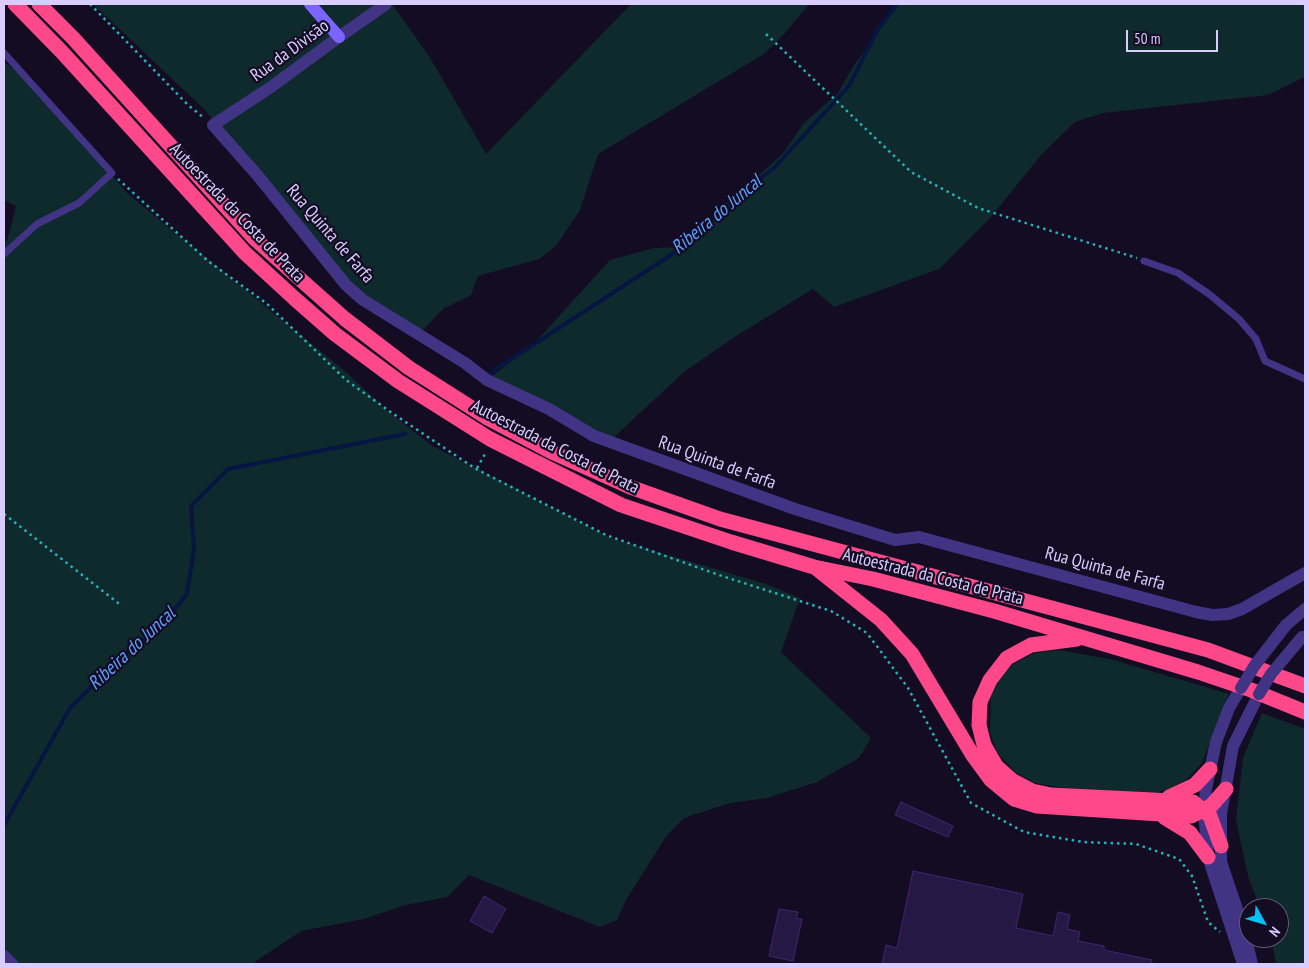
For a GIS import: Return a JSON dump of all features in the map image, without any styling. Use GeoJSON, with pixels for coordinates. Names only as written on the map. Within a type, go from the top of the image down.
{"type":"FeatureCollection","features":[{"type":"Feature","properties":{"kind":"highway","name":"Autoestrada da Costa de Prata"},"geometry":{"type":"LineString","coordinates":[[15,4],[61,51],[245,253],[335,334],[398,381],[490,439],[621,505],[730,542],[814,567],[873,579],[975,606],[1198,672],[1251,690],[1305,712]]}},
{"type":"Feature","properties":{"kind":"highway","name":"Autoestrada da Costa de Prata"},"geometry":{"type":"LineString","coordinates":[[39,4],[255,239],[284,266],[345,319],[409,368],[486,417],[554,453],[630,487],[720,519],[1208,650],[1305,686]]}},
{"type":"Feature","properties":{"kind":"highway"},"geometry":{"type":"LineString","coordinates":[[814,567],[881,620],[912,654],[972,754],[991,780],[1014,799],[1037,806],[1159,807],[1199,781],[1210,769]]}},
{"type":"Feature","properties":{"kind":"highway"},"geometry":{"type":"LineString","coordinates":[[1083,639],[1031,645],[1007,658],[990,680],[980,702],[979,725],[984,745],[996,766],[1013,781],[1032,791],[1159,807],[1190,816],[1204,810],[1218,799],[1226,789]]}},
{"type":"Feature","properties":{"kind":"highway"},"geometry":{"type":"LineString","coordinates":[[1159,807],[1190,833],[1208,857]]}},
{"type":"Feature","properties":{"kind":"highway"},"geometry":{"type":"LineString","coordinates":[[1204,810],[1214,823],[1220,846]]}},
{"type":"Feature","properties":{"kind":"main road"},"geometry":{"type":"LineString","coordinates":[[310,4],[339,37]]}},
{"type":"Feature","properties":{"kind":"street","name":"Rua da Divisão"},"geometry":{"type":"LineString","coordinates":[[213,125],[271,87],[386,4]]}},
{"type":"Feature","properties":{"kind":"street","name":"Rua Quinta de Farfa"},"geometry":{"type":"LineString","coordinates":[[213,125],[258,176],[346,285],[363,300],[465,363],[487,380],[549,410],[594,436],[720,484],[896,540],[919,538],[1212,616],[1228,614],[1242,609],[1305,573]]}},
{"type":"Feature","properties":{"kind":"street"},"geometry":{"type":"LineString","coordinates":[[1243,964],[1208,857],[1204,810],[1210,769],[1216,742],[1229,708],[1255,665],[1286,625],[1305,609]]}},
{"type":"Feature","properties":{"kind":"street"},"geometry":{"type":"LineString","coordinates":[[1252,964],[1244,930],[1221,862],[1221,814],[1233,746],[1247,715],[1271,674],[1304,635]]}},
{"type":"Feature","properties":{"kind":"street"},"geometry":{"type":"LineString","coordinates":[[4,956],[12,964]]}},
{"type":"Feature","properties":{"kind":"lane"},"geometry":{"type":"LineString","coordinates":[[4,53],[112,173],[79,203],[38,224],[4,254]]}},
{"type":"Feature","properties":{"kind":"lane"},"geometry":{"type":"LineString","coordinates":[[1144,261],[1178,274],[1209,294],[1239,319],[1256,338],[1265,361],[1305,379]]}},
{"type":"Feature","properties":{"kind":"path"},"geometry":{"type":"LineString","coordinates":[[90,4],[188,105],[213,125]]}},
{"type":"Feature","properties":{"kind":"path"},"geometry":{"type":"LineString","coordinates":[[766,34],[911,172],[978,208],[1144,261]]}},
{"type":"Feature","properties":{"kind":"path"},"geometry":{"type":"LineString","coordinates":[[112,173],[208,261],[266,303],[346,380],[476,469],[606,535],[722,576],[831,611],[867,634],[908,688],[971,803],[1024,832],[1082,842],[1136,844],[1179,859],[1192,876],[1208,922],[1224,935]]}},
{"type":"Feature","properties":{"kind":"path"},"geometry":{"type":"LineString","coordinates":[[476,469],[485,454]]}},
{"type":"Feature","properties":{"kind":"path"},"geometry":{"type":"LineString","coordinates":[[4,514],[122,606]]}},
{"type":"Feature","properties":{"kind":"green space"},"geometry":{"type":"Polygon","coordinates":[[[93,4],[392,4],[429,56],[486,154],[631,4],[809,4],[786,32],[764,54],[598,154],[580,210],[556,246],[539,259],[478,276],[471,295],[443,309],[421,332],[360,292],[267,188],[205,110],[93,4]]]}},
{"type":"Feature","properties":{"kind":"green space"},"geometry":{"type":"Polygon","coordinates":[[[899,4],[1305,4],[1305,77],[1268,95],[1103,113],[1075,122],[1042,154],[990,218],[939,269],[834,307],[813,289],[736,336],[684,372],[612,439],[492,376],[530,348],[610,260],[654,248],[682,247],[784,152],[803,124],[838,93],[854,65],[899,4]]]}},
{"type":"Feature","properties":{"kind":"green space"},"geometry":{"type":"Polygon","coordinates":[[[4,62],[32,83],[128,194],[346,372],[384,408],[431,445],[611,538],[766,584],[800,598],[781,652],[871,738],[859,758],[817,782],[767,798],[730,803],[684,818],[667,835],[626,900],[617,920],[600,927],[469,875],[447,897],[406,905],[364,919],[301,931],[252,964],[4,964],[4,244],[8,238],[16,206],[4,200],[4,62]]]}},
{"type":"Feature","properties":{"kind":"green space"},"geometry":{"type":"Polygon","coordinates":[[[1058,650],[1110,659],[1229,694],[1202,763],[1186,780],[1169,789],[1151,794],[1058,787],[1035,783],[1015,772],[997,752],[990,732],[991,695],[1000,676],[1015,663],[1035,653],[1058,650]]]}},
{"type":"Feature","properties":{"kind":"green space"},"geometry":{"type":"Polygon","coordinates":[[[1262,713],[1305,729],[1305,964],[1276,964],[1273,948],[1289,948],[1289,898],[1256,898],[1248,876],[1236,820],[1243,758],[1262,713]]]}},
{"type":"Feature","properties":{"kind":"building"},"geometry":{"type":"Polygon","coordinates":[[[901,802],[953,826],[948,837],[895,815],[901,802]]]}},
{"type":"Feature","properties":{"kind":"building"},"geometry":{"type":"Polygon","coordinates":[[[913,871],[1023,894],[1016,928],[1053,936],[1058,912],[1070,915],[1067,929],[1080,932],[1078,941],[1104,946],[1104,950],[1152,960],[1151,964],[882,964],[886,945],[897,948],[913,871]]]}},
{"type":"Feature","properties":{"kind":"building"},"geometry":{"type":"Polygon","coordinates":[[[484,896],[506,909],[492,933],[470,921],[484,896]]]}},
{"type":"Feature","properties":{"kind":"building"},"geometry":{"type":"Polygon","coordinates":[[[779,909],[798,912],[796,918],[802,919],[793,961],[769,956],[779,909]]]}},
{"type":"Feature","properties":{"kind":"waterway","name":"Ribeira do Juncal"},"geometry":{"type":"LineString","coordinates":[[487,375],[680,249],[725,206],[774,168],[849,86],[878,29],[897,4]]}},
{"type":"Feature","properties":{"kind":"waterway","name":"Ribeira do Juncal"},"geometry":{"type":"LineString","coordinates":[[4,825],[70,708],[123,655],[158,630],[187,594],[194,549],[191,506],[228,469],[405,434]]}}]}
